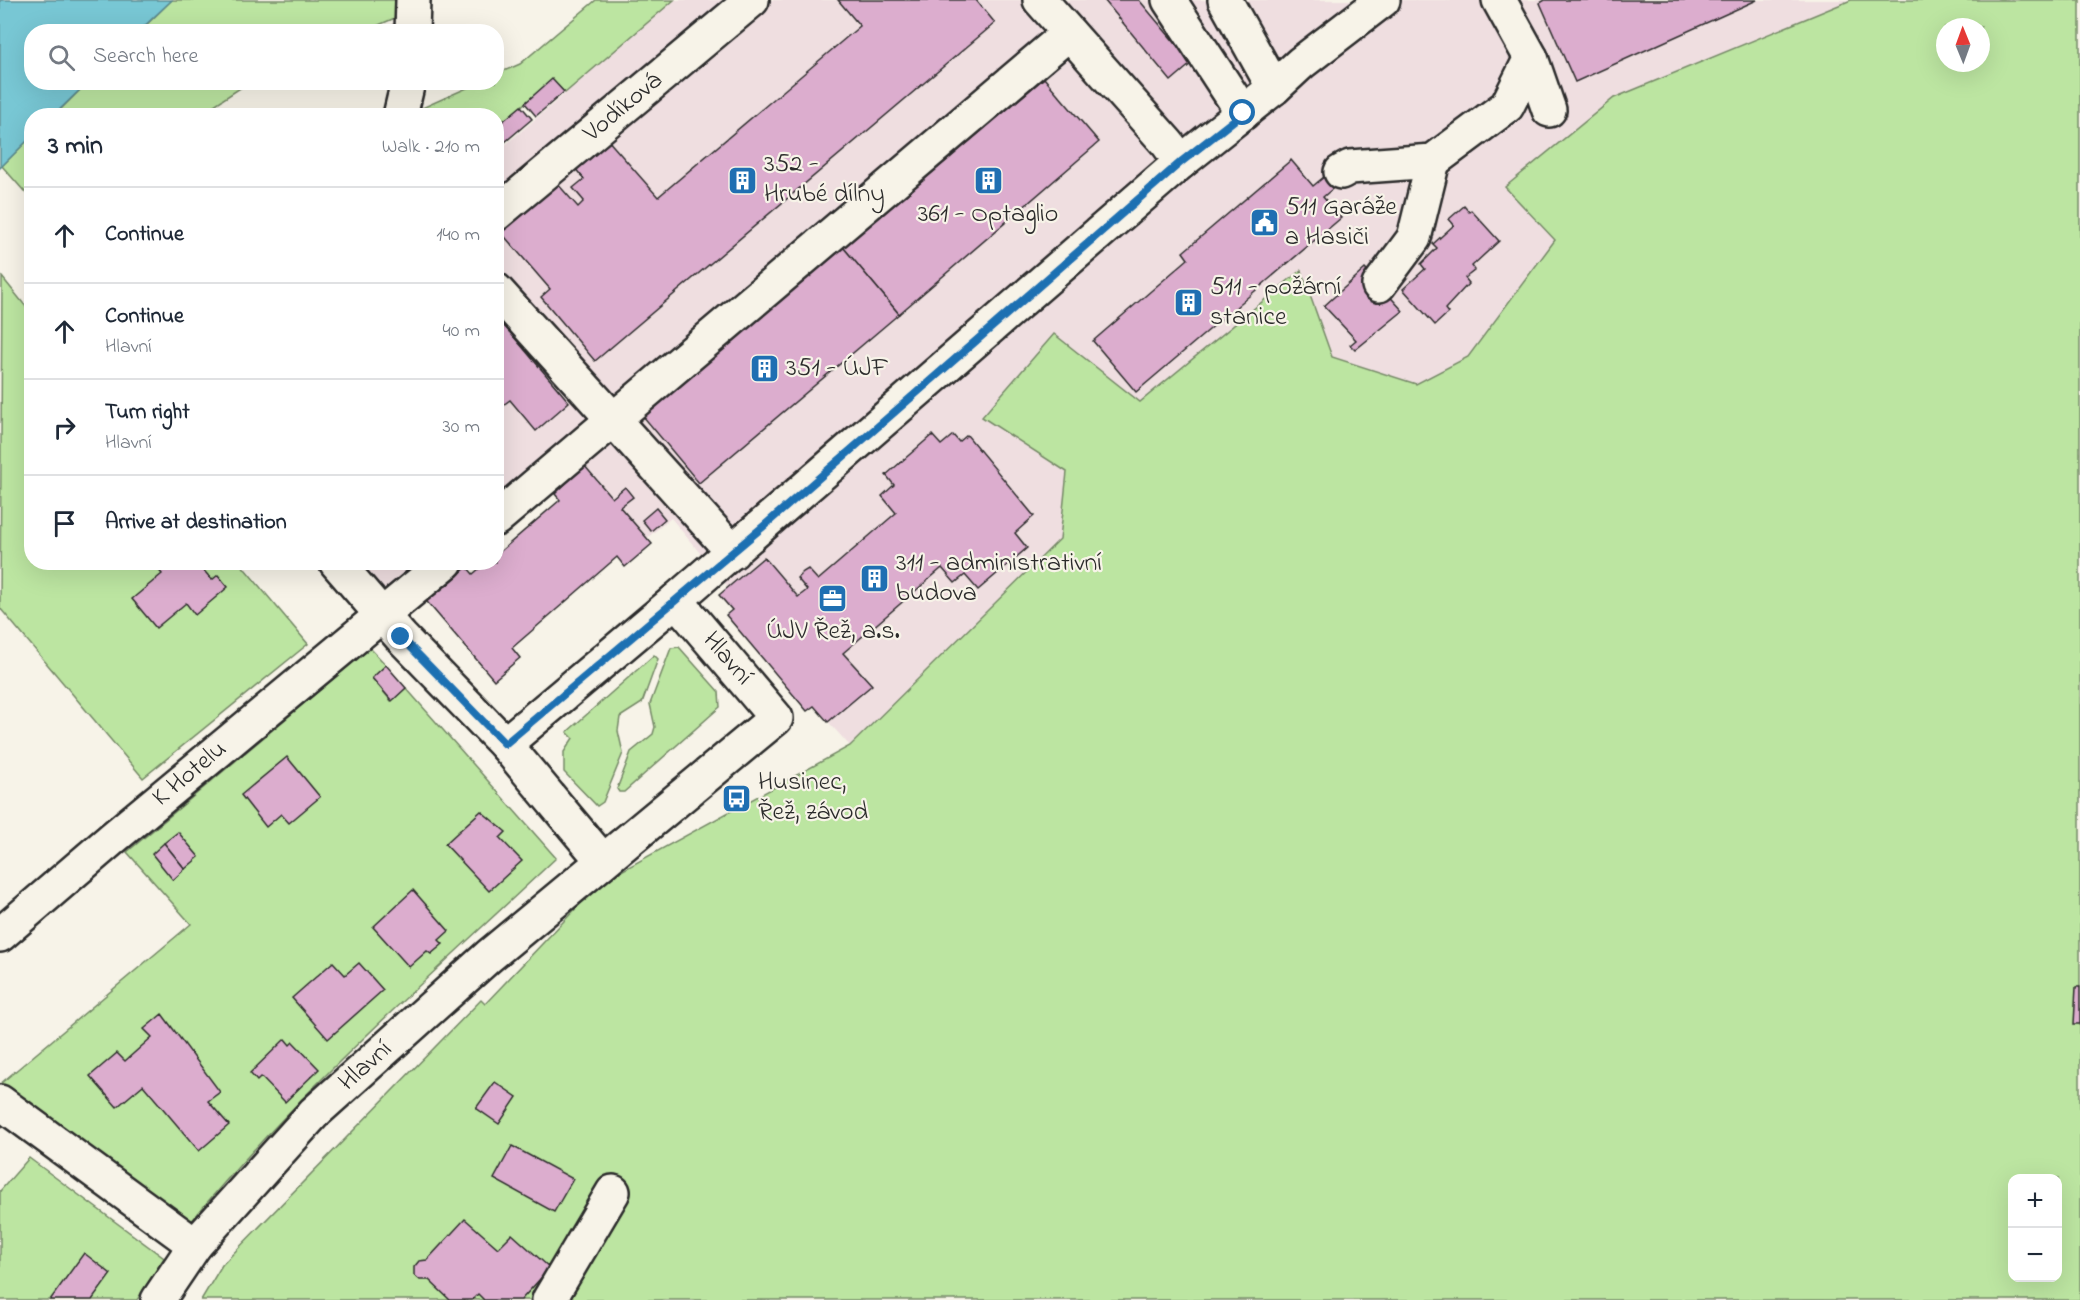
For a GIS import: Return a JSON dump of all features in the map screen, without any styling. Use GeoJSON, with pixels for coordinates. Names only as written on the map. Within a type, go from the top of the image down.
{"type":"FeatureCollection","features":[{"type":"Feature","properties":{"kind":"street"},"geometry":{"type":"LineString","coordinates":[[412,24],[413,0]]}},
{"type":"Feature","properties":{"kind":"street","name":"Vodíková"},"geometry":{"type":"LineString","coordinates":[[504,207],[752,0]]}},
{"type":"Feature","properties":{"kind":"street"},"geometry":{"type":"LineString","coordinates":[[1040,0],[1168,144],[1181,162]]}},
{"type":"Feature","properties":{"kind":"street"},"geometry":{"type":"LineString","coordinates":[[1169,0],[1243,113]]}},
{"type":"Feature","properties":{"kind":"street"},"geometry":{"type":"LineString","coordinates":[[1225,0],[1274,88]]}},
{"type":"Feature","properties":{"kind":"street"},"geometry":{"type":"LineString","coordinates":[[505,744],[733,552],[1181,162],[1274,88],[1301,63],[1383,0]]}},
{"type":"Feature","properties":{"kind":"street"},"geometry":{"type":"LineString","coordinates":[[1499,0],[1531,57],[1549,110]]}},
{"type":"Feature","properties":{"kind":"street"},"geometry":{"type":"LineString","coordinates":[[504,512],[1069,33]]}},
{"type":"Feature","properties":{"kind":"street"},"geometry":{"type":"LineString","coordinates":[[1341,172],[1350,167],[1433,161],[1508,106],[1531,57]]}},
{"type":"Feature","properties":{"kind":"street"},"geometry":{"type":"LineString","coordinates":[[402,108],[406,90]]}},
{"type":"Feature","properties":{"kind":"street"},"geometry":{"type":"LineString","coordinates":[[1379,285],[1414,238],[1433,161]]}},
{"type":"Feature","properties":{"kind":"street"},"geometry":{"type":"LineString","coordinates":[[504,299],[733,552]]}},
{"type":"Feature","properties":{"kind":"street"},"geometry":{"type":"LineString","coordinates":[[343,570],[382,615],[505,744],[603,861]]}},
{"type":"Feature","properties":{"kind":"street","name":"K Hotelu"},"geometry":{"type":"LineString","coordinates":[[0,935],[113,838],[436,570]]}},
{"type":"Feature","properties":{"kind":"street","name":"Hlavní"},"geometry":{"type":"LineString","coordinates":[[158,1300],[195,1245],[314,1113],[489,956],[776,718],[676,600]]}},
{"type":"Feature","properties":{"kind":"street"},"geometry":{"type":"LineString","coordinates":[[0,1102],[195,1245]]}},
{"type":"Feature","properties":{"kind":"street"},"geometry":{"type":"LineString","coordinates":[[549,1300],[613,1192]]}},
{"type":"Feature","properties":{"kind":"shaded area"},"geometry":{"type":"Polygon","coordinates":[[[674,0],[2080,0],[2080,799],[850,746],[814,706],[807,711],[726,615],[731,610],[719,595],[728,587],[671,518],[647,538],[620,507],[633,497],[625,487],[612,498],[585,465],[504,496],[504,146],[674,0]]]}},
{"type":"Feature","properties":{"kind":"shaded area"},"geometry":{"type":"Polygon","coordinates":[[[352,570],[416,570],[378,602],[352,570]]]}},
{"type":"Feature","properties":{"kind":"green space"},"geometry":{"type":"Polygon","coordinates":[[[172,0],[425,0],[411,11],[381,24],[147,24],[172,0]]]}},
{"type":"Feature","properties":{"kind":"green space"},"geometry":{"type":"Polygon","coordinates":[[[596,0],[674,0],[565,93],[552,80],[504,121],[504,108],[422,108],[462,90],[504,90],[504,71],[520,64],[596,0]]]}},
{"type":"Feature","properties":{"kind":"green space"},"geometry":{"type":"Polygon","coordinates":[[[1851,0],[2080,0],[2080,1300],[564,1300],[607,1216],[596,1187],[535,1300],[201,1300],[222,1265],[481,1000],[485,1004],[601,882],[850,746],[1060,539],[1067,472],[982,417],[1054,334],[1140,402],[1301,270],[1332,357],[1416,384],[1468,357],[1555,240],[1505,187],[1614,98],[1851,0]]]}},
{"type":"Feature","properties":{"kind":"green space"},"geometry":{"type":"Polygon","coordinates":[[[80,90],[237,90],[210,108],[62,108],[80,90]]]}},
{"type":"Feature","properties":{"kind":"green space"},"geometry":{"type":"Polygon","coordinates":[[[24,144],[24,191],[2,166],[24,144]]]}},
{"type":"Feature","properties":{"kind":"green space"},"geometry":{"type":"Polygon","coordinates":[[[2,277],[24,304],[24,570],[246,570],[308,644],[143,778],[0,608],[2,277]]]}},
{"type":"Feature","properties":{"kind":"green space"},"geometry":{"type":"Polygon","coordinates":[[[679,647],[719,692],[720,707],[624,792],[619,792],[617,789],[631,752],[653,734],[655,727],[650,704],[671,648],[679,647]]]}},
{"type":"Feature","properties":{"kind":"green space"},"geometry":{"type":"Polygon","coordinates":[[[370,648],[386,665],[372,678],[391,701],[406,688],[556,858],[321,1080],[232,1174],[190,1223],[0,1089],[0,1084],[191,924],[127,852],[370,648]]]}},
{"type":"Feature","properties":{"kind":"green space"},"geometry":{"type":"Polygon","coordinates":[[[654,655],[658,659],[642,703],[620,717],[618,731],[623,753],[603,802],[597,806],[564,772],[564,752],[573,738],[567,732],[654,655]]]}},
{"type":"Feature","properties":{"kind":"green space"},"geometry":{"type":"Polygon","coordinates":[[[29,1158],[164,1258],[137,1300],[0,1300],[0,1191],[29,1158]]]}},
{"type":"Feature","properties":{"kind":"water"},"geometry":{"type":"Polygon","coordinates":[[[0,0],[172,0],[146,24],[24,24],[24,90],[80,90],[61,108],[24,108],[24,144],[0,168],[0,0]]]}},
{"type":"Feature","properties":{"kind":"building","name":"352 - Hrubé dílny"},"geometry":{"type":"Polygon","coordinates":[[[838,0],[976,0],[995,23],[595,361],[541,297],[550,289],[504,236],[504,226],[556,182],[578,207],[584,201],[573,188],[584,179],[574,167],[607,139],[658,197],[860,26],[838,0]]]}},
{"type":"Feature","properties":{"kind":"building"},"geometry":{"type":"Polygon","coordinates":[[[1104,0],[1139,0],[1192,63],[1171,81],[1104,0]]]}},
{"type":"Feature","properties":{"kind":"building"},"geometry":{"type":"Polygon","coordinates":[[[1545,0],[1757,0],[1575,82],[1540,3],[1545,0]]]}},
{"type":"Feature","properties":{"kind":"building","name":"361 - Optaglio"},"geometry":{"type":"Polygon","coordinates":[[[1044,78],[1099,142],[899,314],[838,241],[863,220],[868,227],[1044,78]]]}},
{"type":"Feature","properties":{"kind":"building"},"geometry":{"type":"Polygon","coordinates":[[[552,79],[564,92],[536,116],[525,103],[552,79]]]}},
{"type":"Feature","properties":{"kind":"building"},"geometry":{"type":"Polygon","coordinates":[[[521,106],[532,119],[505,142],[504,120],[521,106]]]}},
{"type":"Feature","properties":{"kind":"building","name":"511 - požární stanice"},"geometry":{"type":"Polygon","coordinates":[[[1291,160],[1313,186],[1336,167],[1345,178],[1323,197],[1341,218],[1136,392],[1093,341],[1188,259],[1183,252],[1291,160]]]}},
{"type":"Feature","properties":{"kind":"building"},"geometry":{"type":"Polygon","coordinates":[[[1464,206],[1469,212],[1471,210],[1499,241],[1472,266],[1475,270],[1465,278],[1469,283],[1445,309],[1448,313],[1435,325],[1403,289],[1425,269],[1421,264],[1437,248],[1433,244],[1454,225],[1449,219],[1464,206]]]}},
{"type":"Feature","properties":{"kind":"building","name":"351 - ÚJF"},"geometry":{"type":"Polygon","coordinates":[[[838,241],[899,314],[699,483],[637,409],[741,333],[815,271],[810,265],[838,241]]]}},
{"type":"Feature","properties":{"kind":"building"},"geometry":{"type":"Polygon","coordinates":[[[1365,269],[1403,311],[1355,350],[1350,345],[1356,340],[1324,306],[1365,269]]]}},
{"type":"Feature","properties":{"kind":"building"},"geometry":{"type":"Polygon","coordinates":[[[504,325],[569,402],[536,431],[510,400],[504,404],[504,325]]]}},
{"type":"Feature","properties":{"kind":"building","name":"311 - administrativní budova"},"geometry":{"type":"Polygon","coordinates":[[[932,435],[941,445],[953,435],[959,442],[967,435],[1034,516],[1015,533],[1027,548],[978,590],[965,575],[955,583],[942,568],[843,653],[872,685],[828,722],[814,706],[807,711],[726,615],[732,610],[719,595],[764,557],[798,597],[807,590],[797,578],[803,572],[808,569],[818,580],[896,513],[882,496],[894,485],[886,475],[932,435]]]}},
{"type":"Feature","properties":{"kind":"building"},"geometry":{"type":"Polygon","coordinates":[[[584,465],[612,498],[625,487],[633,497],[620,507],[652,544],[625,567],[617,557],[512,648],[520,658],[494,680],[422,596],[440,580],[446,586],[464,570],[470,570],[473,574],[478,570],[504,570],[504,548],[560,500],[555,494],[584,465]]]}},
{"type":"Feature","properties":{"kind":"building"},"geometry":{"type":"Polygon","coordinates":[[[656,508],[665,519],[651,531],[642,520],[656,508]]]}},
{"type":"Feature","properties":{"kind":"building"},"geometry":{"type":"Polygon","coordinates":[[[159,570],[203,570],[212,580],[218,575],[228,587],[195,615],[186,603],[156,628],[132,599],[162,574],[159,570]]]}},
{"type":"Feature","properties":{"kind":"building"},"geometry":{"type":"Polygon","coordinates":[[[386,665],[406,688],[392,701],[372,678],[386,665]]]}},
{"type":"Feature","properties":{"kind":"building"},"geometry":{"type":"Polygon","coordinates":[[[287,757],[320,797],[289,823],[281,814],[266,827],[241,795],[287,757]]]}},
{"type":"Feature","properties":{"kind":"building"},"geometry":{"type":"Polygon","coordinates":[[[481,811],[506,832],[500,838],[522,861],[489,891],[445,844],[481,811]]]}},
{"type":"Feature","properties":{"kind":"building"},"geometry":{"type":"Polygon","coordinates":[[[178,832],[199,857],[185,869],[164,843],[178,832]]]}},
{"type":"Feature","properties":{"kind":"building"},"geometry":{"type":"Polygon","coordinates":[[[164,843],[185,869],[173,880],[152,854],[164,843]]]}},
{"type":"Feature","properties":{"kind":"building"},"geometry":{"type":"Polygon","coordinates":[[[413,890],[449,931],[439,940],[443,944],[431,954],[427,951],[409,967],[373,927],[413,890]]]}},
{"type":"Feature","properties":{"kind":"building"},"geometry":{"type":"Polygon","coordinates":[[[333,962],[345,975],[359,963],[383,990],[328,1039],[292,998],[333,962]]]}},
{"type":"Feature","properties":{"kind":"building"},"geometry":{"type":"Polygon","coordinates":[[[2076,987],[2080,987],[2080,1024],[2074,1024],[2076,987]]]}},
{"type":"Feature","properties":{"kind":"building"},"geometry":{"type":"Polygon","coordinates":[[[162,1014],[220,1092],[208,1101],[229,1125],[199,1151],[143,1085],[117,1107],[90,1076],[117,1053],[125,1061],[152,1037],[144,1029],[162,1014]]]}},
{"type":"Feature","properties":{"kind":"building"},"geometry":{"type":"Polygon","coordinates":[[[285,1039],[290,1045],[293,1042],[319,1069],[285,1102],[261,1077],[257,1081],[250,1073],[285,1039]]]}},
{"type":"Feature","properties":{"kind":"building"},"geometry":{"type":"Polygon","coordinates":[[[495,1082],[517,1097],[499,1124],[476,1108],[495,1082]]]}},
{"type":"Feature","properties":{"kind":"building"},"geometry":{"type":"Polygon","coordinates":[[[512,1146],[573,1179],[554,1212],[494,1179],[512,1146]]]}},
{"type":"Feature","properties":{"kind":"building"},"geometry":{"type":"Polygon","coordinates":[[[465,1219],[498,1248],[512,1234],[550,1268],[521,1300],[484,1300],[478,1294],[472,1300],[450,1300],[429,1280],[420,1280],[414,1275],[414,1267],[419,1261],[427,1260],[465,1219]]]}},
{"type":"Feature","properties":{"kind":"building"},"geometry":{"type":"Polygon","coordinates":[[[84,1253],[111,1274],[92,1300],[50,1300],[84,1253]]]}},
{"type":"Feature","properties":{"kind":"place","name":"352 - Hrubé dílny"},"geometry":{"type":"Point","coordinates":[743,180]}},
{"type":"Feature","properties":{"kind":"place","name":"361 - Optaglio"},"geometry":{"type":"Point","coordinates":[988,181]}},
{"type":"Feature","properties":{"kind":"place","name":"511 Garáže a Hasiči"},"geometry":{"type":"Point","coordinates":[1264,223]}},
{"type":"Feature","properties":{"kind":"place","name":"511 - požární stanice"},"geometry":{"type":"Point","coordinates":[1189,303]}},
{"type":"Feature","properties":{"kind":"place","name":"351 - ÚJF"},"geometry":{"type":"Point","coordinates":[765,369]}},
{"type":"Feature","properties":{"kind":"place","name":"311 - administrativní budova"},"geometry":{"type":"Point","coordinates":[875,579]}},
{"type":"Feature","properties":{"kind":"place","name":"ÚJV Řež, a.s."},"geometry":{"type":"Point","coordinates":[833,598]}},
{"type":"Feature","properties":{"kind":"place","name":"Husinec, Řež, závod"},"geometry":{"type":"Point","coordinates":[737,798]}},
{"type":"Feature","properties":{"kind":"route"},"geometry":{"type":"LineString","coordinates":[[401,637],[505,744],[765,525],[1181,162],[1243,113]]}}]}
